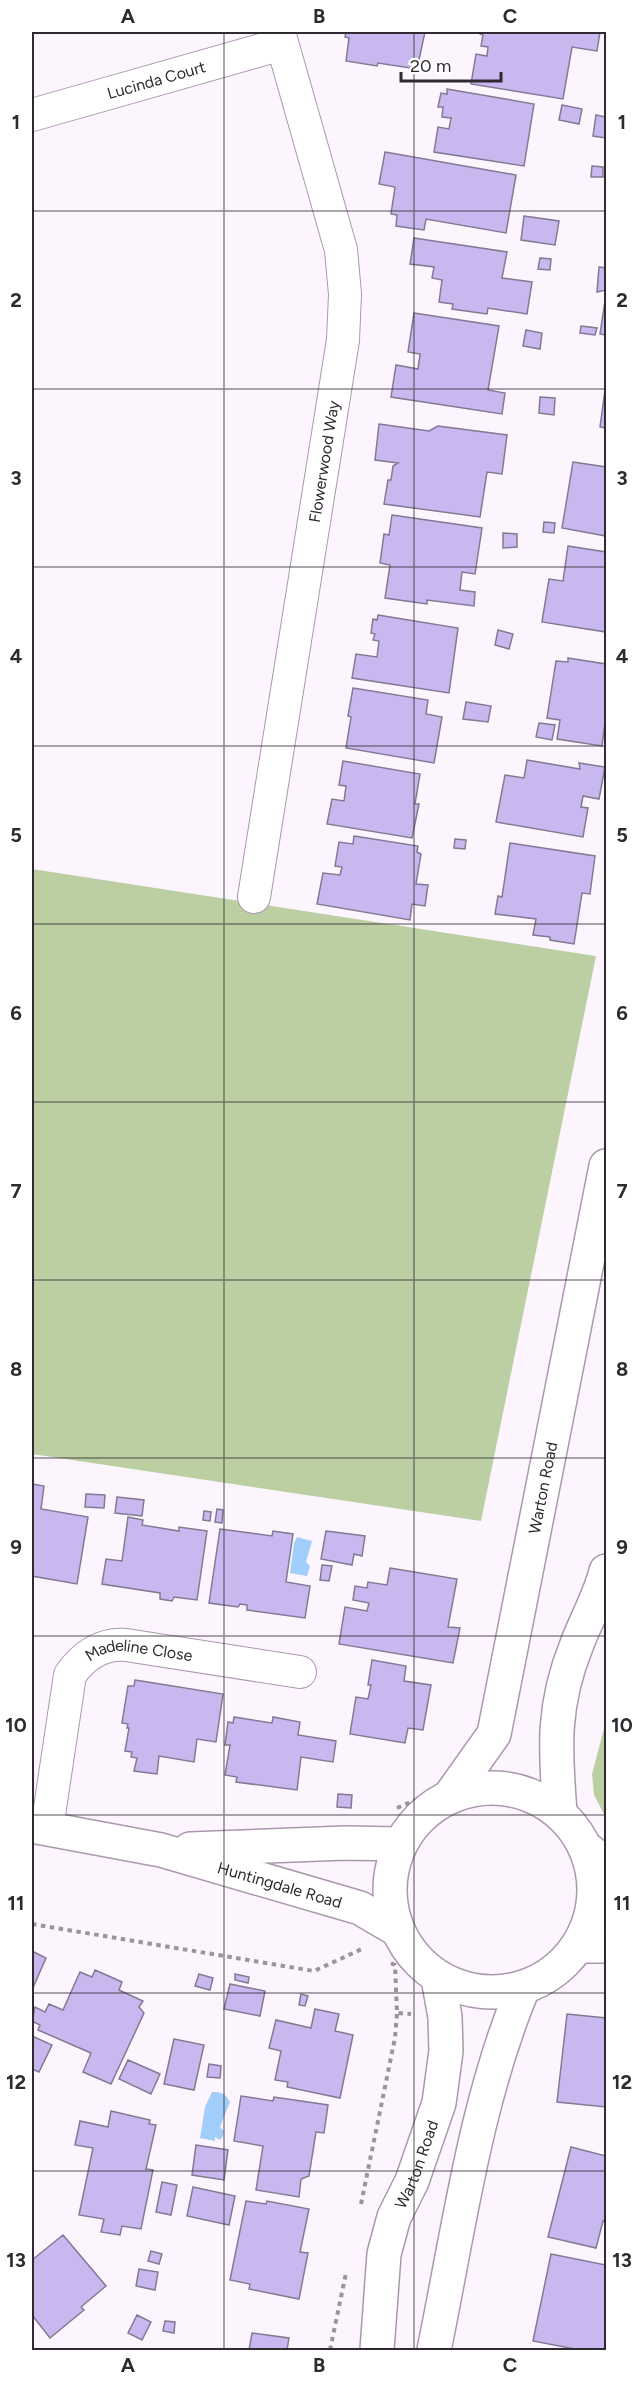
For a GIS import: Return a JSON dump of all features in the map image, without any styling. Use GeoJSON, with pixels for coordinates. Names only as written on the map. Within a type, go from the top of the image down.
{"type":"FeatureCollection","features":[{"type":"Feature","properties":{"kind":"main road","name":"Warton Road"},"geometry":{"type":"LineString","coordinates":[[450,1796],[494,1734],[606,1166]]}},
{"type":"Feature","properties":{"kind":"main road"},"geometry":{"type":"LineString","coordinates":[[560,1812],[555,1748],[556,1723],[562,1691],[576,1645],[606,1571]]}},
{"type":"Feature","properties":{"kind":"main road","name":"Warton Road"},"geometry":{"type":"LineString","coordinates":[[478,1788],[507,1788],[536,1797],[560,1812],[597,1857],[591,1916],[592,1946],[523,1988],[495,1993],[465,1990],[438,1978],[414,1957],[396,1929],[389,1901],[390,1872],[400,1844],[421,1816],[450,1796],[478,1788]]}},
{"type":"Feature","properties":{"kind":"main road","name":"Huntingdale Road"},"geometry":{"type":"LineString","coordinates":[[39,1827],[161,1850],[360,1908],[396,1929]]}},
{"type":"Feature","properties":{"kind":"main road","name":"Huntingdale Road"},"geometry":{"type":"LineString","coordinates":[[161,1850],[345,1843],[400,1844]]}},
{"type":"Feature","properties":{"kind":"main road","name":"Warton Road"},"geometry":{"type":"LineString","coordinates":[[377,2350],[384,2254],[394,2217],[412,2181],[439,2103],[446,2051],[445,2017],[438,1978]]}},
{"type":"Feature","properties":{"kind":"main road"},"geometry":{"type":"LineString","coordinates":[[434,2350],[485,2099],[508,2025],[523,1988]]}},
{"type":"Feature","properties":{"kind":"street","name":"Lucinda Court"},"geometry":{"type":"LineString","coordinates":[[32,115],[280,38]]}},
{"type":"Feature","properties":{"kind":"street","name":"Flowerwood Way"},"geometry":{"type":"LineString","coordinates":[[254,897],[343,340],[345,294],[341,250],[280,38]]}},
{"type":"Feature","properties":{"kind":"street","name":"Madeline Close"},"geometry":{"type":"LineString","coordinates":[[39,1827],[70,1675],[77,1664],[90,1654],[114,1644],[126,1645],[300,1672]]}},
{"type":"Feature","properties":{"kind":"path"},"geometry":{"type":"LineString","coordinates":[[32,1924],[314,1971],[365,1947]]}},
{"type":"Feature","properties":{"kind":"path"},"geometry":{"type":"LineString","coordinates":[[359,2211],[395,2038],[397,2013],[395,1965],[385,1959]]}},
{"type":"Feature","properties":{"kind":"path"},"geometry":{"type":"LineString","coordinates":[[397,2013],[420,2015]]}},
{"type":"Feature","properties":{"kind":"path"},"geometry":{"type":"LineString","coordinates":[[330,2350],[347,2269]]}},
{"type":"Feature","properties":{"kind":"green space"},"geometry":{"type":"Polygon","coordinates":[[[32,869],[596,956],[481,1521],[32,1454],[32,869]]]}},
{"type":"Feature","properties":{"kind":"green space"},"geometry":{"type":"Polygon","coordinates":[[[606,1721],[606,1818],[594,1795],[592,1774],[606,1721]]]}},
{"type":"Feature","properties":{"kind":"water"},"geometry":{"type":"Polygon","coordinates":[[[297,1537],[312,1541],[306,1562],[310,1566],[307,1576],[290,1573],[297,1537]]]}},
{"type":"Feature","properties":{"kind":"water"},"geometry":{"type":"Polygon","coordinates":[[[212,2092],[222,2094],[230,2102],[220,2127],[224,2131],[223,2136],[220,2140],[215,2137],[215,2141],[200,2138],[205,2107],[212,2092]]]}},
{"type":"Feature","properties":{"kind":"building"},"geometry":{"type":"Polygon","coordinates":[[[346,32],[425,32],[417,69],[346,61],[349,38],[345,37],[346,32]]]}},
{"type":"Feature","properties":{"kind":"building"},"geometry":{"type":"Polygon","coordinates":[[[480,32],[600,32],[597,51],[572,47],[563,99],[471,84],[476,54],[487,56],[488,47],[481,46],[483,35],[480,32]]]}},
{"type":"Feature","properties":{"kind":"building"},"geometry":{"type":"Polygon","coordinates":[[[447,89],[534,104],[524,166],[434,152],[438,127],[449,129],[451,118],[442,117],[443,107],[438,107],[441,93],[447,94],[447,89]]]}},
{"type":"Feature","properties":{"kind":"building"},"geometry":{"type":"Polygon","coordinates":[[[562,105],[582,109],[579,124],[559,120],[562,105]]]}},
{"type":"Feature","properties":{"kind":"building"},"geometry":{"type":"Polygon","coordinates":[[[596,115],[606,117],[606,138],[593,136],[596,115]]]}},
{"type":"Feature","properties":{"kind":"building"},"geometry":{"type":"Polygon","coordinates":[[[385,152],[516,175],[506,233],[426,219],[424,230],[396,226],[397,215],[391,214],[395,187],[379,184],[385,152]]]}},
{"type":"Feature","properties":{"kind":"building"},"geometry":{"type":"Polygon","coordinates":[[[592,166],[603,167],[603,177],[591,177],[592,166]]]}},
{"type":"Feature","properties":{"kind":"building"},"geometry":{"type":"Polygon","coordinates":[[[524,216],[559,221],[555,245],[521,240],[524,216]]]}},
{"type":"Feature","properties":{"kind":"building"},"geometry":{"type":"Polygon","coordinates":[[[414,238],[507,252],[502,278],[532,282],[527,314],[488,308],[487,314],[452,309],[453,304],[439,302],[442,280],[432,278],[434,267],[410,264],[414,238]]]}},
{"type":"Feature","properties":{"kind":"building"},"geometry":{"type":"Polygon","coordinates":[[[540,258],[551,259],[550,270],[538,269],[540,258]]]}},
{"type":"Feature","properties":{"kind":"building"},"geometry":{"type":"Polygon","coordinates":[[[599,267],[606,268],[606,290],[597,292],[599,267]]]}},
{"type":"Feature","properties":{"kind":"building"},"geometry":{"type":"Polygon","coordinates":[[[606,294],[606,335],[600,334],[606,294]]]}},
{"type":"Feature","properties":{"kind":"building"},"geometry":{"type":"Polygon","coordinates":[[[414,313],[499,326],[488,390],[505,393],[502,414],[391,397],[396,365],[418,369],[420,354],[408,352],[414,313]]]}},
{"type":"Feature","properties":{"kind":"building"},"geometry":{"type":"Polygon","coordinates":[[[581,326],[597,328],[595,335],[580,333],[581,326]]]}},
{"type":"Feature","properties":{"kind":"building"},"geometry":{"type":"Polygon","coordinates":[[[526,330],[542,333],[540,349],[523,346],[526,330]]]}},
{"type":"Feature","properties":{"kind":"building"},"geometry":{"type":"Polygon","coordinates":[[[606,383],[606,428],[600,427],[606,383]]]}},
{"type":"Feature","properties":{"kind":"building"},"geometry":{"type":"Polygon","coordinates":[[[540,397],[555,398],[554,415],[539,413],[540,397]]]}},
{"type":"Feature","properties":{"kind":"building"},"geometry":{"type":"Polygon","coordinates":[[[379,424],[429,431],[438,426],[507,435],[502,474],[487,472],[480,517],[384,504],[388,480],[391,480],[393,466],[398,463],[375,460],[379,424]]]}},
{"type":"Feature","properties":{"kind":"building"},"geometry":{"type":"Polygon","coordinates":[[[573,462],[606,467],[606,536],[562,528],[573,462]]]}},
{"type":"Feature","properties":{"kind":"building"},"geometry":{"type":"Polygon","coordinates":[[[392,515],[482,528],[475,574],[462,572],[460,590],[475,592],[474,606],[427,600],[427,604],[385,598],[390,565],[380,563],[384,534],[389,535],[392,515]]]}},
{"type":"Feature","properties":{"kind":"building"},"geometry":{"type":"Polygon","coordinates":[[[544,522],[555,523],[554,533],[543,532],[544,522]]]}},
{"type":"Feature","properties":{"kind":"building"},"geometry":{"type":"Polygon","coordinates":[[[503,533],[517,534],[517,547],[503,548],[503,533]]]}},
{"type":"Feature","properties":{"kind":"building"},"geometry":{"type":"Polygon","coordinates":[[[568,546],[606,552],[606,632],[542,622],[549,579],[563,581],[568,546]]]}},
{"type":"Feature","properties":{"kind":"building"},"geometry":{"type":"Polygon","coordinates":[[[378,615],[458,628],[449,693],[352,678],[356,654],[377,657],[379,641],[373,640],[375,634],[371,633],[373,619],[377,620],[378,615]]]}},
{"type":"Feature","properties":{"kind":"building"},"geometry":{"type":"Polygon","coordinates":[[[498,630],[513,634],[509,649],[495,645],[498,630]]]}},
{"type":"Feature","properties":{"kind":"building"},"geometry":{"type":"Polygon","coordinates":[[[568,658],[606,664],[606,715],[602,746],[557,739],[560,720],[547,718],[556,661],[568,662],[568,658]]]}},
{"type":"Feature","properties":{"kind":"building"},"geometry":{"type":"Polygon","coordinates":[[[353,688],[428,700],[426,714],[442,717],[434,763],[346,748],[353,688]]]}},
{"type":"Feature","properties":{"kind":"building"},"geometry":{"type":"Polygon","coordinates":[[[466,702],[491,706],[488,722],[463,719],[466,702]]]}},
{"type":"Feature","properties":{"kind":"building"},"geometry":{"type":"Polygon","coordinates":[[[539,723],[555,725],[552,740],[536,737],[539,723]]]}},
{"type":"Feature","properties":{"kind":"building"},"geometry":{"type":"Polygon","coordinates":[[[527,760],[580,769],[579,763],[605,767],[599,799],[583,796],[581,807],[588,808],[583,837],[496,822],[505,775],[524,778],[527,760]]]}},
{"type":"Feature","properties":{"kind":"building"},"geometry":{"type":"Polygon","coordinates":[[[343,761],[420,774],[415,804],[419,804],[412,838],[327,824],[332,799],[344,801],[346,786],[339,785],[343,761]]]}},
{"type":"Feature","properties":{"kind":"building"},"geometry":{"type":"Polygon","coordinates":[[[354,836],[418,846],[417,852],[421,854],[416,884],[428,885],[425,906],[412,904],[410,920],[317,904],[323,873],[340,875],[342,867],[335,866],[339,842],[353,844],[354,836]]]}},
{"type":"Feature","properties":{"kind":"building"},"geometry":{"type":"Polygon","coordinates":[[[455,839],[466,840],[465,849],[454,848],[455,839]]]}},
{"type":"Feature","properties":{"kind":"building"},"geometry":{"type":"Polygon","coordinates":[[[510,843],[595,856],[590,894],[582,893],[574,944],[533,935],[536,919],[495,914],[498,896],[502,897],[510,843]]]}},
{"type":"Feature","properties":{"kind":"building"},"geometry":{"type":"Polygon","coordinates":[[[32,1484],[44,1486],[41,1509],[88,1517],[77,1584],[32,1576],[32,1484]]]}},
{"type":"Feature","properties":{"kind":"building"},"geometry":{"type":"Polygon","coordinates":[[[86,1494],[105,1495],[104,1508],[85,1507],[86,1494]]]}},
{"type":"Feature","properties":{"kind":"building"},"geometry":{"type":"Polygon","coordinates":[[[117,1497],[144,1500],[142,1516],[115,1513],[117,1497]]]}},
{"type":"Feature","properties":{"kind":"building"},"geometry":{"type":"Polygon","coordinates":[[[217,1509],[223,1510],[222,1523],[215,1522],[217,1509]]]}},
{"type":"Feature","properties":{"kind":"building"},"geometry":{"type":"Polygon","coordinates":[[[204,1511],[211,1512],[210,1521],[203,1520],[204,1511]]]}},
{"type":"Feature","properties":{"kind":"building"},"geometry":{"type":"Polygon","coordinates":[[[128,1517],[143,1520],[142,1525],[179,1531],[179,1527],[207,1531],[197,1600],[174,1597],[172,1601],[160,1599],[160,1593],[102,1584],[106,1559],[122,1561],[128,1517]]]}},
{"type":"Feature","properties":{"kind":"building"},"geometry":{"type":"Polygon","coordinates":[[[220,1529],[272,1536],[273,1531],[293,1534],[286,1582],[310,1586],[305,1618],[247,1610],[247,1605],[240,1604],[238,1607],[209,1603],[220,1529]]]}},
{"type":"Feature","properties":{"kind":"building"},"geometry":{"type":"Polygon","coordinates":[[[326,1531],[365,1536],[362,1556],[354,1554],[352,1565],[321,1559],[326,1531]]]}},
{"type":"Feature","properties":{"kind":"building"},"geometry":{"type":"Polygon","coordinates":[[[322,1565],[332,1566],[329,1581],[320,1580],[322,1565]]]}},
{"type":"Feature","properties":{"kind":"building"},"geometry":{"type":"Polygon","coordinates":[[[390,1568],[457,1579],[448,1627],[460,1628],[453,1663],[339,1644],[345,1607],[367,1611],[369,1603],[353,1600],[355,1586],[367,1588],[368,1582],[387,1585],[390,1568]]]}},
{"type":"Feature","properties":{"kind":"building"},"geometry":{"type":"Polygon","coordinates":[[[372,1660],[406,1666],[404,1681],[431,1685],[423,1730],[408,1728],[405,1743],[350,1734],[356,1697],[368,1699],[372,1660]]]}},
{"type":"Feature","properties":{"kind":"building"},"geometry":{"type":"Polygon","coordinates":[[[135,1680],[223,1694],[216,1742],[197,1739],[194,1762],[159,1756],[157,1774],[134,1771],[137,1758],[131,1757],[132,1752],[125,1751],[129,1728],[127,1728],[128,1724],[122,1723],[128,1686],[134,1686],[135,1680]]]}},
{"type":"Feature","properties":{"kind":"building"},"geometry":{"type":"Polygon","coordinates":[[[234,1717],[272,1723],[273,1717],[300,1722],[298,1735],[336,1741],[333,1762],[301,1757],[297,1790],[236,1782],[237,1777],[225,1775],[230,1745],[225,1745],[228,1722],[233,1723],[234,1717]]]}},
{"type":"Feature","properties":{"kind":"building"},"geometry":{"type":"Polygon","coordinates":[[[338,1794],[352,1795],[351,1808],[337,1807],[338,1794]]]}},
{"type":"Feature","properties":{"kind":"building"},"geometry":{"type":"Polygon","coordinates":[[[32,1951],[46,1958],[32,1990],[32,1951]]]}},
{"type":"Feature","properties":{"kind":"building"},"geometry":{"type":"Polygon","coordinates":[[[95,1970],[122,1982],[119,1990],[143,2001],[139,2007],[144,2013],[111,2084],[83,2072],[91,2053],[38,2030],[40,2025],[32,2021],[35,2007],[45,2012],[49,2004],[63,2010],[80,1972],[92,1977],[95,1970]]]}},
{"type":"Feature","properties":{"kind":"building"},"geometry":{"type":"Polygon","coordinates":[[[199,1974],[213,1978],[210,1990],[195,1986],[199,1974]]]}},
{"type":"Feature","properties":{"kind":"building"},"geometry":{"type":"Polygon","coordinates":[[[235,1974],[249,1977],[248,1983],[235,1980],[235,1974]]]}},
{"type":"Feature","properties":{"kind":"building"},"geometry":{"type":"Polygon","coordinates":[[[230,1984],[265,1991],[260,2016],[224,2009],[230,1984]]]}},
{"type":"Feature","properties":{"kind":"building"},"geometry":{"type":"Polygon","coordinates":[[[301,1994],[308,1996],[305,2006],[299,2005],[301,1994]]]}},
{"type":"Feature","properties":{"kind":"building"},"geometry":{"type":"Polygon","coordinates":[[[315,2009],[339,2014],[335,2031],[353,2035],[340,2098],[287,2087],[288,2082],[275,2080],[281,2051],[269,2048],[276,2020],[311,2028],[315,2009]]]}},
{"type":"Feature","properties":{"kind":"building"},"geometry":{"type":"Polygon","coordinates":[[[567,2014],[606,2018],[606,2107],[557,2102],[567,2014]]]}},
{"type":"Feature","properties":{"kind":"building"},"geometry":{"type":"Polygon","coordinates":[[[32,2036],[52,2045],[39,2072],[32,2069],[32,2036]]]}},
{"type":"Feature","properties":{"kind":"building"},"geometry":{"type":"Polygon","coordinates":[[[174,2039],[204,2045],[194,2090],[164,2084],[174,2039]]]}},
{"type":"Feature","properties":{"kind":"building"},"geometry":{"type":"Polygon","coordinates":[[[128,2060],[160,2074],[151,2094],[119,2079],[128,2060]]]}},
{"type":"Feature","properties":{"kind":"building"},"geometry":{"type":"Polygon","coordinates":[[[209,2064],[221,2066],[220,2078],[207,2077],[209,2064]]]}},
{"type":"Feature","properties":{"kind":"building"},"geometry":{"type":"Polygon","coordinates":[[[241,2096],[273,2101],[274,2097],[328,2105],[324,2133],[316,2132],[309,2176],[301,2179],[299,2197],[256,2190],[263,2146],[234,2141],[241,2096]]]}},
{"type":"Feature","properties":{"kind":"building"},"geometry":{"type":"Polygon","coordinates":[[[111,2111],[150,2120],[149,2124],[156,2125],[146,2169],[153,2170],[141,2229],[122,2226],[120,2235],[101,2232],[104,2219],[79,2215],[93,2148],[75,2145],[80,2121],[108,2127],[111,2111]]]}},
{"type":"Feature","properties":{"kind":"building"},"geometry":{"type":"Polygon","coordinates":[[[196,2145],[228,2150],[224,2180],[192,2175],[196,2145]]]}},
{"type":"Feature","properties":{"kind":"building"},"geometry":{"type":"Polygon","coordinates":[[[571,2147],[606,2156],[606,2222],[603,2221],[596,2248],[548,2237],[571,2147]]]}},
{"type":"Feature","properties":{"kind":"building"},"geometry":{"type":"Polygon","coordinates":[[[162,2182],[177,2185],[171,2215],[156,2212],[162,2182]]]}},
{"type":"Feature","properties":{"kind":"building"},"geometry":{"type":"Polygon","coordinates":[[[193,2187],[235,2196],[229,2225],[187,2216],[193,2187]]]}},
{"type":"Feature","properties":{"kind":"building"},"geometry":{"type":"Polygon","coordinates":[[[246,2201],[266,2204],[267,2201],[309,2209],[300,2252],[308,2253],[299,2299],[249,2289],[250,2284],[230,2280],[246,2201]]]}},
{"type":"Feature","properties":{"kind":"building"},"geometry":{"type":"Polygon","coordinates":[[[63,2235],[106,2286],[81,2307],[84,2310],[50,2338],[32,2315],[32,2260],[63,2235]]]}},
{"type":"Feature","properties":{"kind":"building"},"geometry":{"type":"Polygon","coordinates":[[[151,2251],[162,2254],[159,2264],[148,2261],[151,2251]]]}},
{"type":"Feature","properties":{"kind":"building"},"geometry":{"type":"Polygon","coordinates":[[[551,2254],[606,2265],[604,2350],[580,2350],[533,2341],[551,2254]]]}},
{"type":"Feature","properties":{"kind":"building"},"geometry":{"type":"Polygon","coordinates":[[[139,2269],[158,2272],[155,2290],[136,2286],[139,2269]]]}},
{"type":"Feature","properties":{"kind":"building"},"geometry":{"type":"Polygon","coordinates":[[[137,2315],[151,2322],[142,2340],[128,2333],[137,2315]]]}},
{"type":"Feature","properties":{"kind":"building"},"geometry":{"type":"Polygon","coordinates":[[[165,2321],[175,2322],[174,2333],[163,2331],[165,2321]]]}},
{"type":"Feature","properties":{"kind":"building"},"geometry":{"type":"Polygon","coordinates":[[[252,2333],[289,2338],[287,2350],[249,2350],[252,2333]]]}}]}
